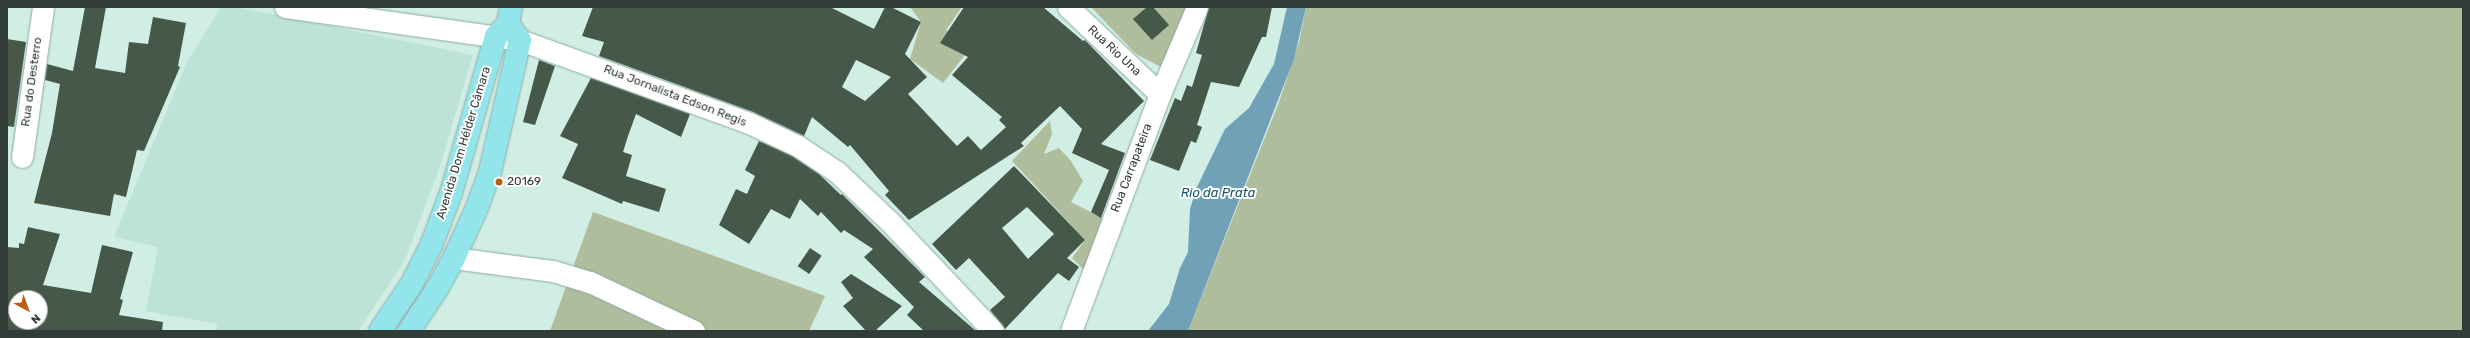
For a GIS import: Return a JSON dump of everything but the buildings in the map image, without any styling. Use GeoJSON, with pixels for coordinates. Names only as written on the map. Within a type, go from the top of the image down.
{"type":"FeatureCollection","features":[{"type":"Feature","properties":{"kind":"main road"},"geometry":{"type":"LineString","coordinates":[[409,331],[437,289],[454,258],[476,210],[490,172],[509,27]]}},
{"type":"Feature","properties":{"kind":"main road","name":"Avenida Dom Hélder Câmara"},"geometry":{"type":"LineString","coordinates":[[380,331],[411,285],[431,246],[509,27]]}},
{"type":"Feature","properties":{"kind":"street","name":"Rua do Desterro"},"geometry":{"type":"LineString","coordinates":[[22,157],[43,7]]}},
{"type":"Feature","properties":{"kind":"street","name":"Rua Jornalista Edson Regis"},"geometry":{"type":"LineString","coordinates":[[285,7],[509,27],[749,123],[820,159],[837,172],[890,222],[993,331]]}},
{"type":"Feature","properties":{"kind":"street","name":"Rua Rio Una"},"geometry":{"type":"LineString","coordinates":[[1068,7],[1160,94]]}},
{"type":"Feature","properties":{"kind":"street","name":"Rua Carrapateira"},"geometry":{"type":"LineString","coordinates":[[1071,331],[1160,94],[1197,7]]}},
{"type":"Feature","properties":{"kind":"street"},"geometry":{"type":"LineString","coordinates":[[454,258],[553,272],[590,282],[694,331]]}},
{"type":"Feature","properties":{"kind":"shaded area"},"geometry":{"type":"Polygon","coordinates":[[[221,7],[236,7],[473,55],[440,166],[405,260],[358,331],[217,331],[217,324],[146,311],[158,247],[114,237],[187,62],[221,7]]]}},
{"type":"Feature","properties":{"kind":"shaded area"},"geometry":{"type":"Polygon","coordinates":[[[910,7],[962,7],[946,30],[972,46],[943,83],[910,59],[921,22],[910,7]]]}},
{"type":"Feature","properties":{"kind":"shaded area"},"geometry":{"type":"Polygon","coordinates":[[[1091,7],[1192,7],[1161,67],[1136,54],[1091,7]]]}},
{"type":"Feature","properties":{"kind":"shaded area"},"geometry":{"type":"Polygon","coordinates":[[[1306,7],[2463,7],[2463,331],[1188,331],[1279,102],[1299,42],[1306,7]]]}},
{"type":"Feature","properties":{"kind":"shaded area"},"geometry":{"type":"Polygon","coordinates":[[[1050,121],[1052,134],[1044,154],[1059,148],[1071,161],[1083,181],[1071,202],[1108,221],[1086,272],[1072,258],[1085,240],[1012,161],[1050,121]]]}},
{"type":"Feature","properties":{"kind":"shaded area"},"geometry":{"type":"Polygon","coordinates":[[[593,212],[825,296],[809,331],[550,331],[593,212]]]}},
{"type":"Feature","properties":{"kind":"water","name":"Rio da Prata"},"geometry":{"type":"Polygon","coordinates":[[[1287,7],[1306,7],[1294,59],[1188,331],[1148,331],[1169,304],[1180,268],[1188,252],[1190,209],[1197,187],[1225,129],[1249,108],[1274,64],[1287,7]]]}},
{"type":"Feature","properties":{"kind":"place","name":"20169"},"geometry":{"type":"Point","coordinates":[499,182]}}]}
